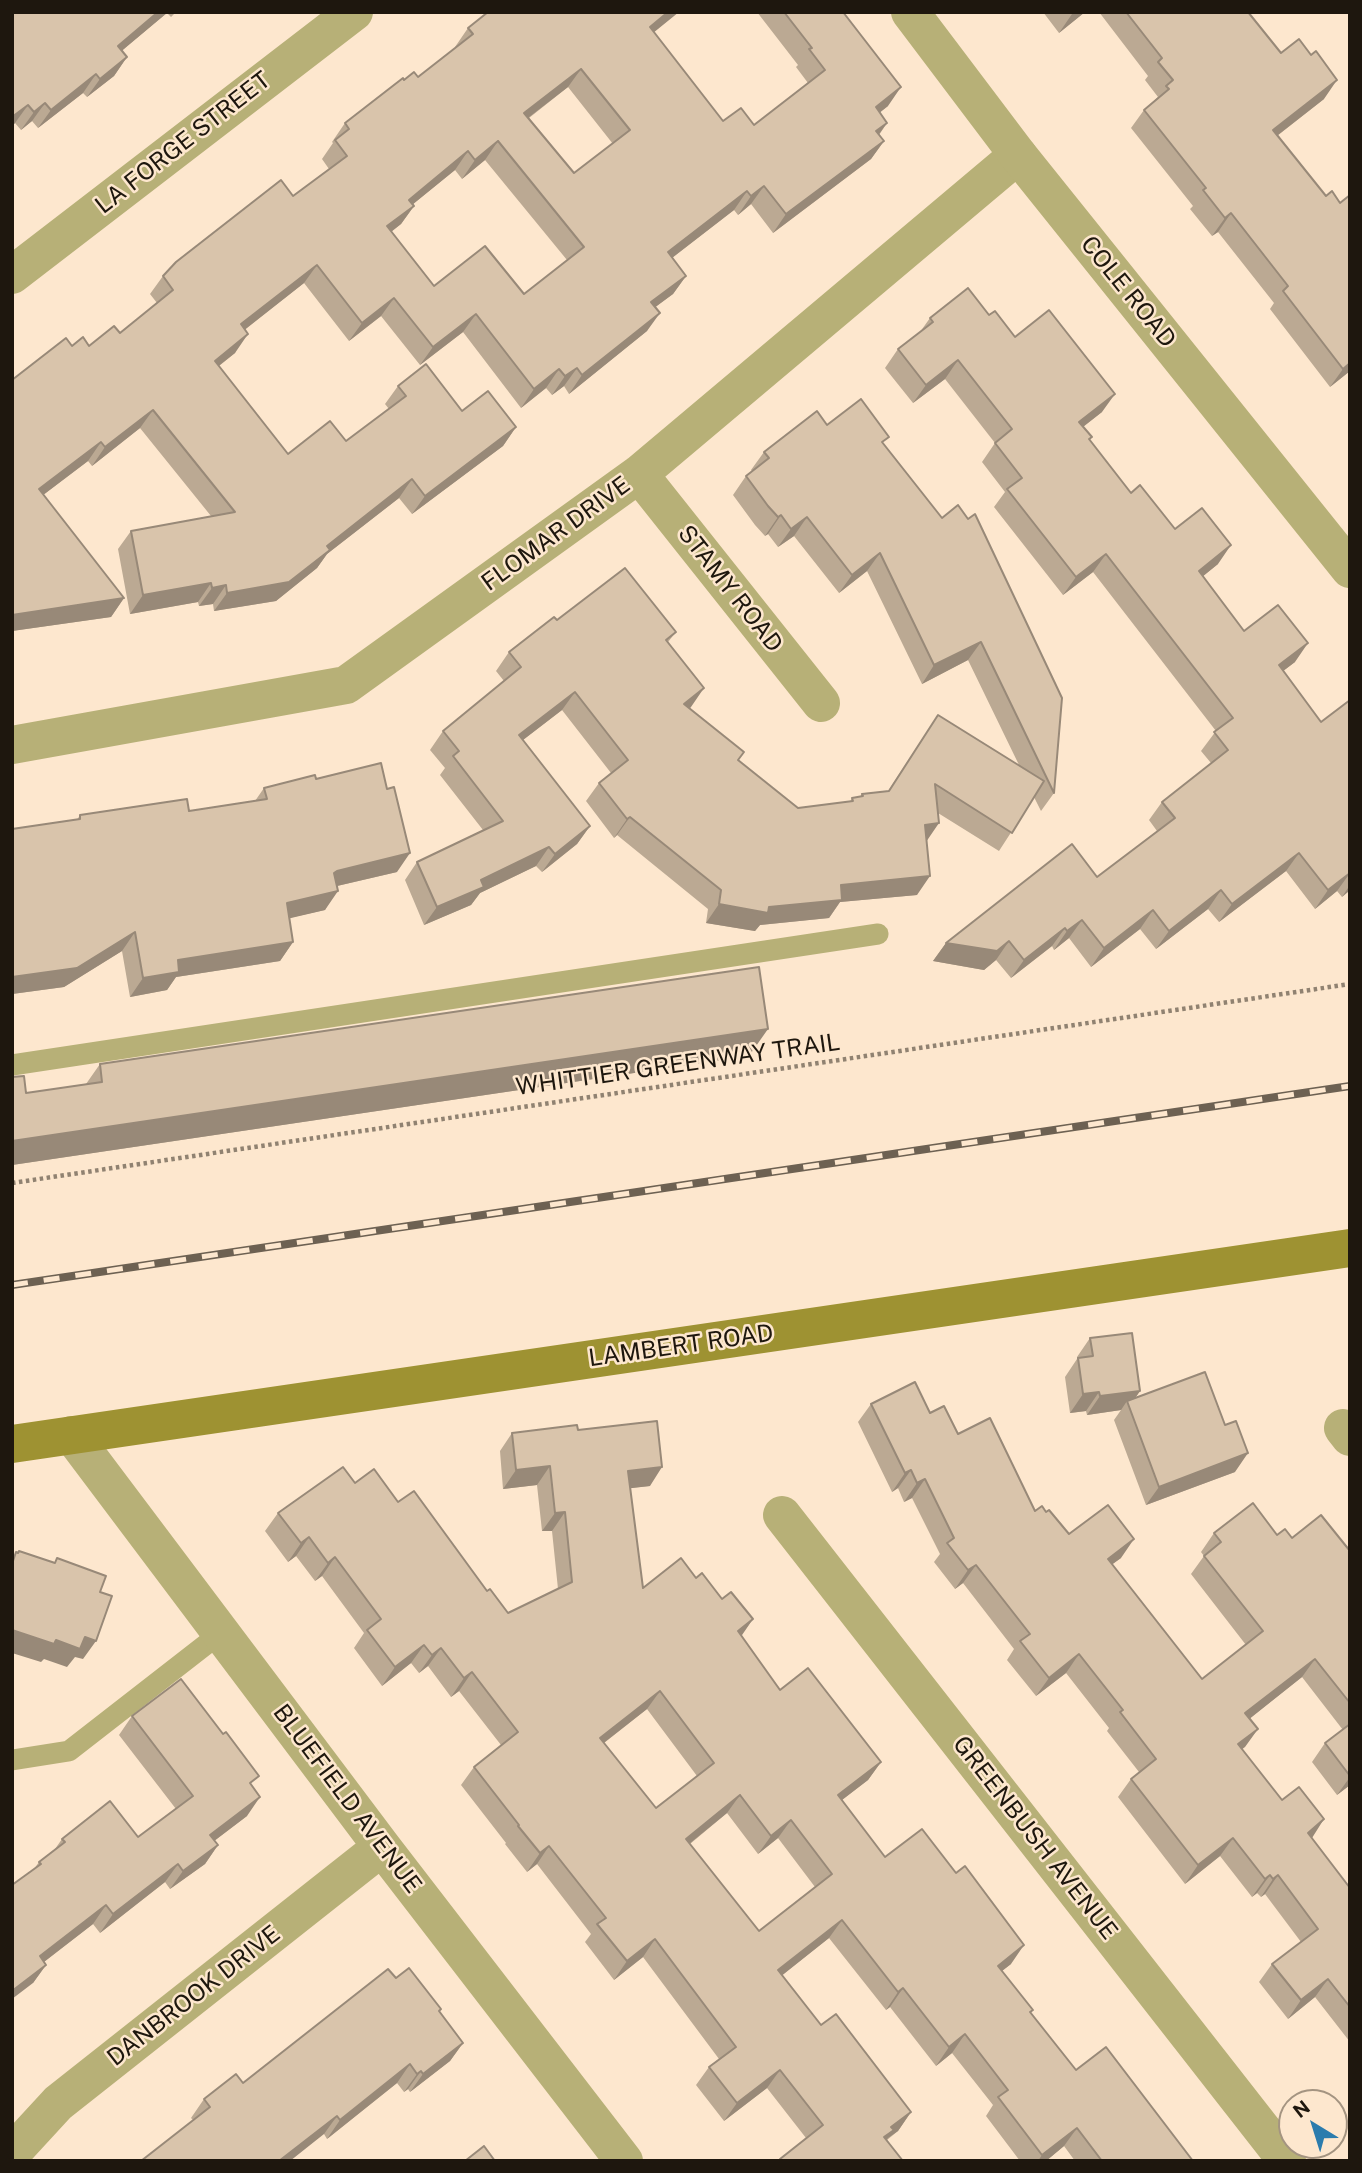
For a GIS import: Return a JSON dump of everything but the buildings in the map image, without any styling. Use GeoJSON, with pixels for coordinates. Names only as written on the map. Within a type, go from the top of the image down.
{"type":"FeatureCollection","features":[{"type":"Feature","properties":{"kind":"main road","name":"LAMBERT ROAD"},"geometry":{"type":"LineString","coordinates":[[12,1444],[1350,1248]]}},
{"type":"Feature","properties":{"kind":"street","name":"LA FORGE STREET"},"geometry":{"type":"LineString","coordinates":[[12,275],[354,12]]}},
{"type":"Feature","properties":{"kind":"street","name":"COLE ROAD"},"geometry":{"type":"LineString","coordinates":[[910,12],[1018,155],[1350,569]]}},
{"type":"Feature","properties":{"kind":"street","name":"FLOMAR DRIVE"},"geometry":{"type":"LineString","coordinates":[[12,745],[345,685],[639,474],[1018,155]]}},
{"type":"Feature","properties":{"kind":"street","name":"STAMY ROAD"},"geometry":{"type":"LineString","coordinates":[[639,474],[821,703]]}},
{"type":"Feature","properties":{"kind":"street","name":"BLUEFIELD AVENUE"},"geometry":{"type":"LineString","coordinates":[[72,1435],[382,1847],[624,2161]]}},
{"type":"Feature","properties":{"kind":"street","name":"GREENBUSH AVENUE"},"geometry":{"type":"LineString","coordinates":[[782,1515],[1287,2161]]}},
{"type":"Feature","properties":{"kind":"street","name":"DANBROOK DRIVE"},"geometry":{"type":"LineString","coordinates":[[12,2153],[58,2103],[382,1847]]}},
{"type":"Feature","properties":{"kind":"lane"},"geometry":{"type":"LineString","coordinates":[[12,1065],[878,934]]}},
{"type":"Feature","properties":{"kind":"lane"},"geometry":{"type":"LineString","coordinates":[[12,1760],[69,1751],[222,1632]]}},
{"type":"Feature","properties":{"kind":"path","name":"WHITTIER GREENWAY TRAIL"},"geometry":{"type":"LineString","coordinates":[[12,1183],[1350,984]]}},
{"type":"Feature","properties":{"kind":"railway"},"geometry":{"type":"LineString","coordinates":[[12,1285],[1350,1086]]}}]}
